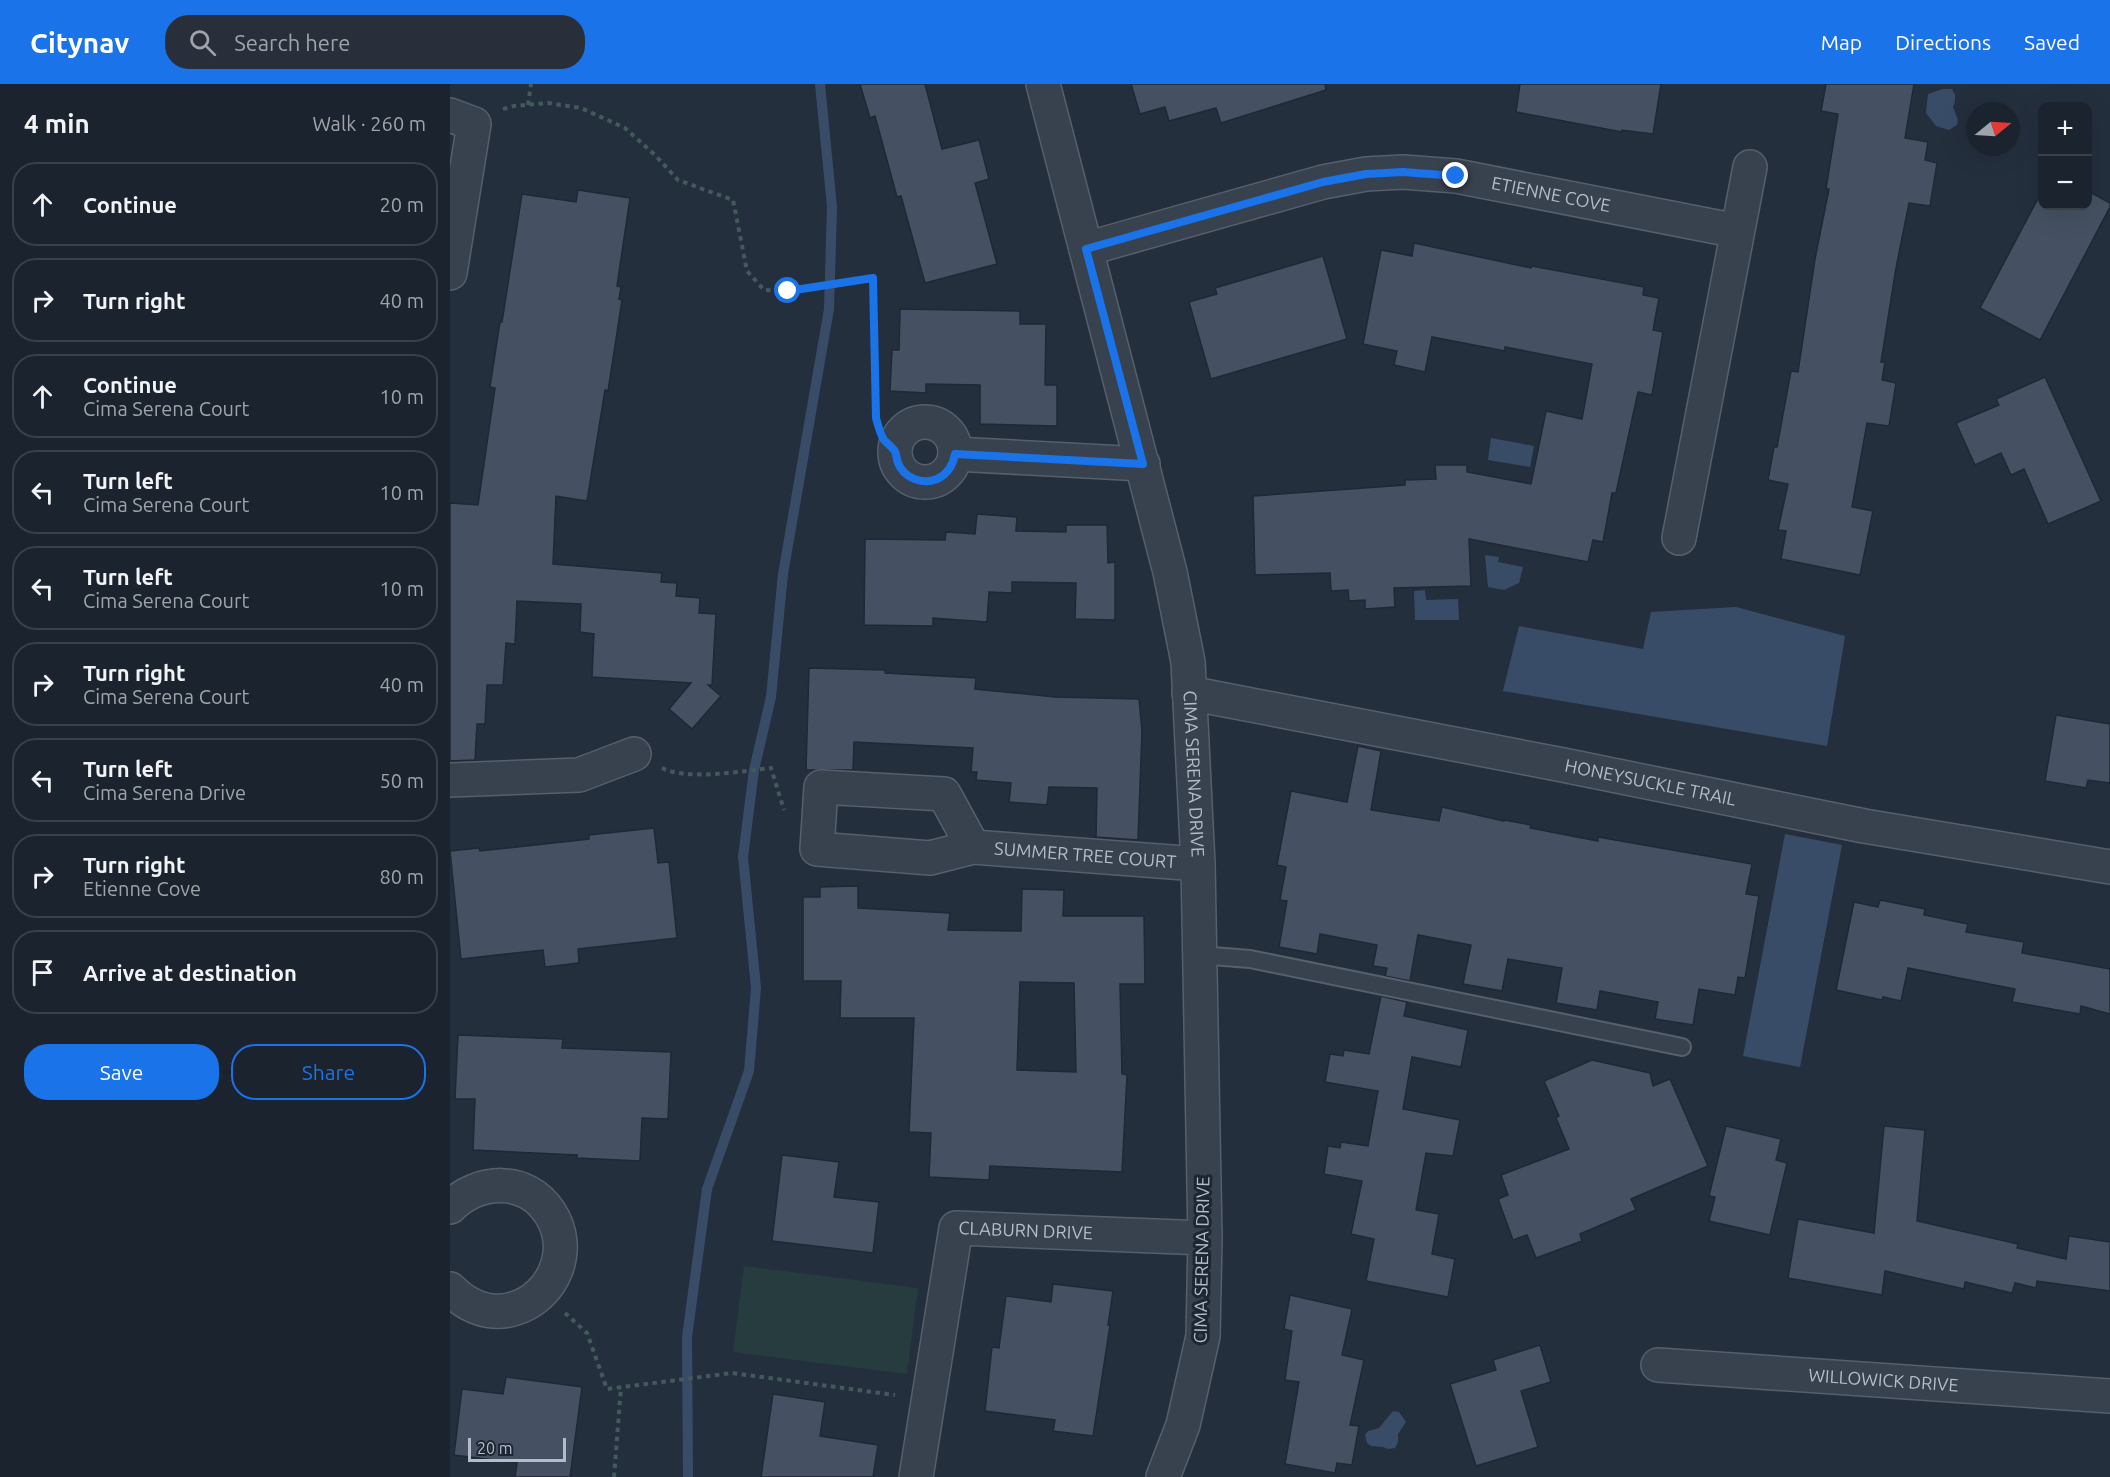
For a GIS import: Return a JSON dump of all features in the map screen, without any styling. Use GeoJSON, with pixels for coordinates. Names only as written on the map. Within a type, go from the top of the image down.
{"type":"FeatureCollection","features":[{"type":"Feature","properties":{"kind":"street","name":"CIMA SERENA DRIVE"},"geometry":{"type":"LineString","coordinates":[[1043,84],[1143,464],[1170,572],[1188,662],[1198,864],[1205,1238],[1203,1336],[1183,1425],[1163,1477]]}},
{"type":"Feature","properties":{"kind":"street"},"geometry":{"type":"LineString","coordinates":[[450,273],[462,119]]}},
{"type":"Feature","properties":{"kind":"street"},"geometry":{"type":"LineString","coordinates":[[1678,538],[1750,167]]}},
{"type":"Feature","properties":{"kind":"street","name":"ETIENNE COVE"},"geometry":{"type":"LineString","coordinates":[[1086,249],[1323,182],[1366,174],[1403,172],[1456,176],[1737,231]]}},
{"type":"Feature","properties":{"kind":"street"},"geometry":{"type":"LineString","coordinates":[[895,451],[897,441],[911,425],[932,422],[941,426],[949,434],[954,443],[955,454],[1143,464]]}},
{"type":"Feature","properties":{"kind":"street","name":"HONEYSUCKLE TRAIL"},"geometry":{"type":"LineString","coordinates":[[1189,693],[1864,826],[2110,867]]}},
{"type":"Feature","properties":{"kind":"street"},"geometry":{"type":"LineString","coordinates":[[450,780],[579,775],[634,754]]}},
{"type":"Feature","properties":{"kind":"street","name":"SUMMER TREE COURT"},"geometry":{"type":"LineString","coordinates":[[973,847],[1198,864]]}},
{"type":"Feature","properties":{"kind":"street"},"geometry":{"type":"LineString","coordinates":[[450,1207],[460,1197],[478,1188],[497,1185],[517,1188],[534,1197],[550,1213],[558,1233],[560,1254],[555,1275],[542,1293],[524,1306],[503,1312],[482,1310],[462,1301],[450,1289]]}},
{"type":"Feature","properties":{"kind":"street","name":"CLABURN DRIVE"},"geometry":{"type":"LineString","coordinates":[[916,1477],[956,1228],[1205,1238]]}},
{"type":"Feature","properties":{"kind":"street","name":"WILLOWICK DRIVE"},"geometry":{"type":"LineString","coordinates":[[1658,1365],[2110,1396]]}},
{"type":"Feature","properties":{"kind":"lane"},"geometry":{"type":"LineString","coordinates":[[1199,956],[1250,959],[1682,1047]]}},
{"type":"Feature","properties":{"kind":"path"},"geometry":{"type":"LineString","coordinates":[[528,105],[531,84]]}},
{"type":"Feature","properties":{"kind":"path"},"geometry":{"type":"LineString","coordinates":[[462,119],[501,109],[548,103],[582,108],[625,128],[678,180],[733,200],[747,271],[764,290],[788,291],[873,278],[876,418],[883,438],[895,451]]}},
{"type":"Feature","properties":{"kind":"path"},"geometry":{"type":"LineString","coordinates":[[634,754],[670,773],[718,774],[771,768],[787,817]]}},
{"type":"Feature","properties":{"kind":"path"},"geometry":{"type":"LineString","coordinates":[[542,1293],[587,1333],[608,1389],[732,1372],[929,1400]]}},
{"type":"Feature","properties":{"kind":"path"},"geometry":{"type":"LineString","coordinates":[[614,1477],[621,1388]]}},
{"type":"Feature","properties":{"kind":"green space"},"geometry":{"type":"Polygon","coordinates":[[[744,1266],[918,1288],[907,1374],[733,1352],[744,1266]]]}},
{"type":"Feature","properties":{"kind":"water"},"geometry":{"type":"Polygon","coordinates":[[[1943,89],[1952,89],[1955,95],[1953,107],[1958,120],[1957,125],[1949,130],[1936,126],[1926,113],[1928,94],[1943,89]]]}},
{"type":"Feature","properties":{"kind":"water"},"geometry":{"type":"Polygon","coordinates":[[[1491,438],[1534,446],[1530,467],[1488,460],[1491,438]]]}},
{"type":"Feature","properties":{"kind":"water"},"geometry":{"type":"Polygon","coordinates":[[[1485,555],[1499,557],[1498,562],[1523,567],[1519,583],[1504,590],[1488,587],[1485,555]]]}},
{"type":"Feature","properties":{"kind":"water"},"geometry":{"type":"Polygon","coordinates":[[[1425,590],[1426,600],[1458,599],[1459,620],[1415,620],[1414,591],[1425,590]]]}},
{"type":"Feature","properties":{"kind":"water"},"geometry":{"type":"Polygon","coordinates":[[[1736,607],[1845,636],[1827,746],[1503,691],[1519,626],[1643,649],[1651,612],[1736,607]]]}},
{"type":"Feature","properties":{"kind":"water"},"geometry":{"type":"Polygon","coordinates":[[[1785,834],[1842,845],[1800,1067],[1743,1056],[1785,834]]]}},
{"type":"Feature","properties":{"kind":"water"},"geometry":{"type":"Polygon","coordinates":[[[1393,1411],[1399,1412],[1406,1422],[1398,1434],[1395,1448],[1371,1446],[1367,1443],[1365,1435],[1368,1431],[1379,1428],[1393,1411]]]}},
{"type":"Feature","properties":{"kind":"building"},"geometry":{"type":"Polygon","coordinates":[[[860,84],[925,84],[942,149],[979,140],[989,179],[975,183],[997,264],[925,283],[901,196],[897,197],[875,116],[870,118],[860,84]]]}},
{"type":"Feature","properties":{"kind":"building"},"geometry":{"type":"Polygon","coordinates":[[[1131,84],[1325,84],[1326,90],[1221,123],[1216,108],[1169,121],[1165,107],[1140,114],[1131,84]]]}},
{"type":"Feature","properties":{"kind":"building"},"geometry":{"type":"Polygon","coordinates":[[[1520,84],[1661,84],[1653,134],[1622,130],[1622,132],[1516,112],[1520,84]]]}},
{"type":"Feature","properties":{"kind":"building"},"geometry":{"type":"Polygon","coordinates":[[[1826,84],[1914,84],[1905,138],[1928,142],[1925,160],[1937,163],[1930,206],[1909,203],[1896,268],[1881,362],[1885,362],[1882,380],[1896,383],[1889,426],[1867,423],[1852,507],[1873,511],[1860,575],[1781,559],[1786,531],[1778,530],[1788,484],[1768,480],[1774,447],[1777,447],[1791,371],[1798,372],[1815,259],[1829,189],[1826,189],[1838,114],[1821,111],[1826,84]]]}},
{"type":"Feature","properties":{"kind":"building"},"geometry":{"type":"Polygon","coordinates":[[[578,190],[630,198],[617,286],[621,287],[619,299],[622,300],[608,391],[605,390],[587,501],[556,496],[553,564],[662,573],[661,582],[677,583],[676,596],[700,598],[699,613],[716,614],[712,685],[708,685],[721,696],[692,729],[669,709],[691,683],[592,677],[594,634],[580,632],[581,604],[517,601],[515,644],[506,643],[503,685],[487,685],[485,724],[477,724],[475,760],[450,761],[450,503],[478,505],[495,388],[490,387],[522,194],[576,202],[578,190]]]}},
{"type":"Feature","properties":{"kind":"building"},"geometry":{"type":"Polygon","coordinates":[[[2092,193],[2110,203],[2110,207],[2040,340],[1980,308],[2038,198],[2038,210],[2092,210],[2092,193]]]}},
{"type":"Feature","properties":{"kind":"building"},"geometry":{"type":"Polygon","coordinates":[[[1414,243],[1531,268],[1532,266],[1644,287],[1643,295],[1659,298],[1653,330],[1663,332],[1652,395],[1638,392],[1616,493],[1612,493],[1603,542],[1593,540],[1588,562],[1469,539],[1471,586],[1394,588],[1395,607],[1365,609],[1365,600],[1349,601],[1348,590],[1331,591],[1330,573],[1255,575],[1253,496],[1405,485],[1405,480],[1436,479],[1435,465],[1467,465],[1467,472],[1531,484],[1546,411],[1582,419],[1592,364],[1505,347],[1505,351],[1432,337],[1425,372],[1394,365],[1397,351],[1363,344],[1381,250],[1412,256],[1414,243]]]}},
{"type":"Feature","properties":{"kind":"building"},"geometry":{"type":"Polygon","coordinates":[[[1323,256],[1347,339],[1211,379],[1189,302],[1217,294],[1215,288],[1323,256]]]}},
{"type":"Feature","properties":{"kind":"building"},"geometry":{"type":"Polygon","coordinates":[[[900,309],[1020,311],[1020,324],[1046,324],[1045,385],[1057,385],[1057,426],[980,424],[980,385],[926,384],[926,393],[890,391],[892,350],[899,350],[900,309]]]}},
{"type":"Feature","properties":{"kind":"building"},"geometry":{"type":"Polygon","coordinates":[[[2045,377],[2101,501],[2048,524],[2024,469],[2011,475],[2001,453],[1975,465],[1956,423],[1999,405],[1996,399],[2045,377]]]}},
{"type":"Feature","properties":{"kind":"building"},"geometry":{"type":"Polygon","coordinates":[[[977,514],[1017,517],[1016,531],[1066,532],[1066,525],[1107,525],[1108,563],[1115,562],[1115,620],[1075,619],[1076,583],[1012,582],[1012,593],[989,592],[987,622],[933,618],[933,626],[864,625],[865,539],[945,540],[946,532],[975,534],[977,514]]]}},
{"type":"Feature","properties":{"kind":"building"},"geometry":{"type":"Polygon","coordinates":[[[809,668],[885,670],[885,673],[976,678],[975,689],[1055,697],[1139,699],[1142,731],[1138,840],[1096,837],[1097,788],[1049,787],[1047,805],[1009,802],[1011,783],[976,780],[977,772],[971,772],[973,748],[854,742],[853,770],[806,770],[809,668]]]}},
{"type":"Feature","properties":{"kind":"building"},"geometry":{"type":"Polygon","coordinates":[[[2056,715],[2110,724],[2110,783],[2088,780],[2086,788],[2045,781],[2056,715]]]}},
{"type":"Feature","properties":{"kind":"building"},"geometry":{"type":"Polygon","coordinates":[[[1358,746],[1381,751],[1371,810],[1439,821],[1442,807],[1598,841],[1598,837],[1752,864],[1746,894],[1759,896],[1745,978],[1738,977],[1735,995],[1699,989],[1693,1025],[1655,1019],[1658,1002],[1600,991],[1597,1010],[1556,1003],[1562,968],[1508,959],[1502,991],[1463,984],[1471,945],[1418,935],[1410,981],[1385,976],[1387,968],[1373,966],[1377,945],[1320,934],[1317,954],[1279,947],[1287,901],[1280,900],[1286,867],[1277,865],[1291,791],[1347,802],[1358,746]]]}},
{"type":"Feature","properties":{"kind":"building"},"geometry":{"type":"Polygon","coordinates":[[[654,828],[658,863],[669,862],[677,938],[578,949],[579,963],[545,967],[543,950],[461,959],[450,851],[479,848],[480,851],[589,839],[589,835],[654,828]]]}},
{"type":"Feature","properties":{"kind":"building"},"geometry":{"type":"Polygon","coordinates":[[[858,886],[858,908],[950,913],[948,930],[1021,931],[1022,889],[1064,890],[1063,916],[1144,916],[1145,984],[1120,984],[1122,1074],[1127,1075],[1122,1172],[990,1166],[989,1180],[929,1177],[931,1133],[909,1132],[914,1018],[840,1018],[841,981],[803,981],[803,897],[820,897],[820,887],[858,886]],[[1020,982],[1017,1070],[1076,1072],[1074,983],[1020,982]]]}},
{"type":"Feature","properties":{"kind":"building"},"geometry":{"type":"Polygon","coordinates":[[[1880,900],[1925,909],[1924,915],[1968,924],[1966,932],[2024,942],[2022,953],[2110,969],[2110,1014],[2081,1006],[2080,1014],[2012,1002],[2015,989],[1908,968],[1901,1001],[1883,997],[1882,1000],[1836,990],[1854,902],[1878,907],[1880,900]]]}},
{"type":"Feature","properties":{"kind":"building"},"geometry":{"type":"Polygon","coordinates":[[[1381,996],[1407,1002],[1404,1016],[1468,1030],[1461,1067],[1412,1057],[1403,1109],[1460,1120],[1453,1156],[1426,1153],[1416,1210],[1439,1214],[1432,1254],[1455,1259],[1448,1297],[1366,1281],[1374,1239],[1351,1234],[1362,1181],[1324,1174],[1328,1146],[1340,1148],[1341,1142],[1368,1146],[1378,1091],[1325,1082],[1330,1054],[1343,1056],[1344,1050],[1369,1054],[1381,996]]]}},
{"type":"Feature","properties":{"kind":"building"},"geometry":{"type":"Polygon","coordinates":[[[458,1035],[563,1039],[562,1048],[671,1052],[668,1119],[642,1118],[640,1161],[577,1158],[577,1155],[473,1150],[475,1099],[455,1099],[458,1035]]]}},
{"type":"Feature","properties":{"kind":"building"},"geometry":{"type":"Polygon","coordinates":[[[1592,1060],[1650,1073],[1653,1086],[1670,1079],[1708,1166],[1631,1199],[1636,1210],[1580,1234],[1582,1241],[1536,1258],[1527,1235],[1513,1240],[1498,1199],[1508,1195],[1501,1175],[1569,1149],[1556,1118],[1559,1116],[1544,1081],[1592,1060]]]}},
{"type":"Feature","properties":{"kind":"building"},"geometry":{"type":"Polygon","coordinates":[[[1726,1126],[1781,1139],[1776,1160],[1787,1163],[1770,1235],[1709,1221],[1715,1197],[1709,1196],[1726,1126]]]}},
{"type":"Feature","properties":{"kind":"building"},"geometry":{"type":"Polygon","coordinates":[[[1884,1126],[1925,1130],[1917,1221],[2018,1244],[2017,1248],[2066,1259],[2069,1236],[2110,1242],[2110,1291],[2037,1281],[2036,1288],[2015,1283],[2012,1293],[1965,1282],[1964,1289],[1885,1271],[1882,1295],[1788,1278],[1798,1219],[1874,1233],[1884,1126]]]}},
{"type":"Feature","properties":{"kind":"building"},"geometry":{"type":"Polygon","coordinates":[[[782,1155],[839,1162],[834,1197],[879,1202],[873,1253],[772,1241],[782,1155]]]}},
{"type":"Feature","properties":{"kind":"building"},"geometry":{"type":"Polygon","coordinates":[[[1053,1284],[1113,1291],[1093,1436],[1053,1431],[1055,1420],[985,1411],[992,1347],[999,1348],[1006,1296],[1051,1302],[1053,1284]]]}},
{"type":"Feature","properties":{"kind":"building"},"geometry":{"type":"Polygon","coordinates":[[[1290,1295],[1352,1309],[1342,1355],[1364,1360],[1350,1425],[1359,1426],[1352,1465],[1337,1463],[1335,1473],[1285,1464],[1299,1382],[1285,1380],[1292,1331],[1284,1329],[1290,1295]]]}},
{"type":"Feature","properties":{"kind":"building"},"geometry":{"type":"Polygon","coordinates":[[[1540,1345],[1551,1382],[1521,1391],[1538,1447],[1476,1466],[1450,1384],[1496,1370],[1493,1360],[1540,1345]]]}},
{"type":"Feature","properties":{"kind":"building"},"geometry":{"type":"Polygon","coordinates":[[[506,1377],[582,1387],[570,1477],[515,1477],[517,1463],[454,1455],[462,1389],[503,1394],[506,1377]]]}},
{"type":"Feature","properties":{"kind":"building"},"geometry":{"type":"Polygon","coordinates":[[[773,1394],[825,1402],[820,1436],[878,1445],[873,1477],[761,1477],[773,1394]]]}},
{"type":"Feature","properties":{"kind":"waterway"},"geometry":{"type":"LineString","coordinates":[[688,1477],[687,1337],[707,1189],[749,1071],[756,988],[743,857],[754,770],[771,697],[783,574],[829,309],[832,207],[820,84]]}},
{"type":"Feature","properties":{"kind":"route"},"geometry":{"type":"LineString","coordinates":[[788,291],[873,278],[876,418],[883,438],[895,451],[902,470],[910,477],[929,482],[939,478],[947,472],[953,463],[955,454],[1143,464],[1086,249],[1323,182],[1366,174],[1403,172],[1456,176]]}}]}
